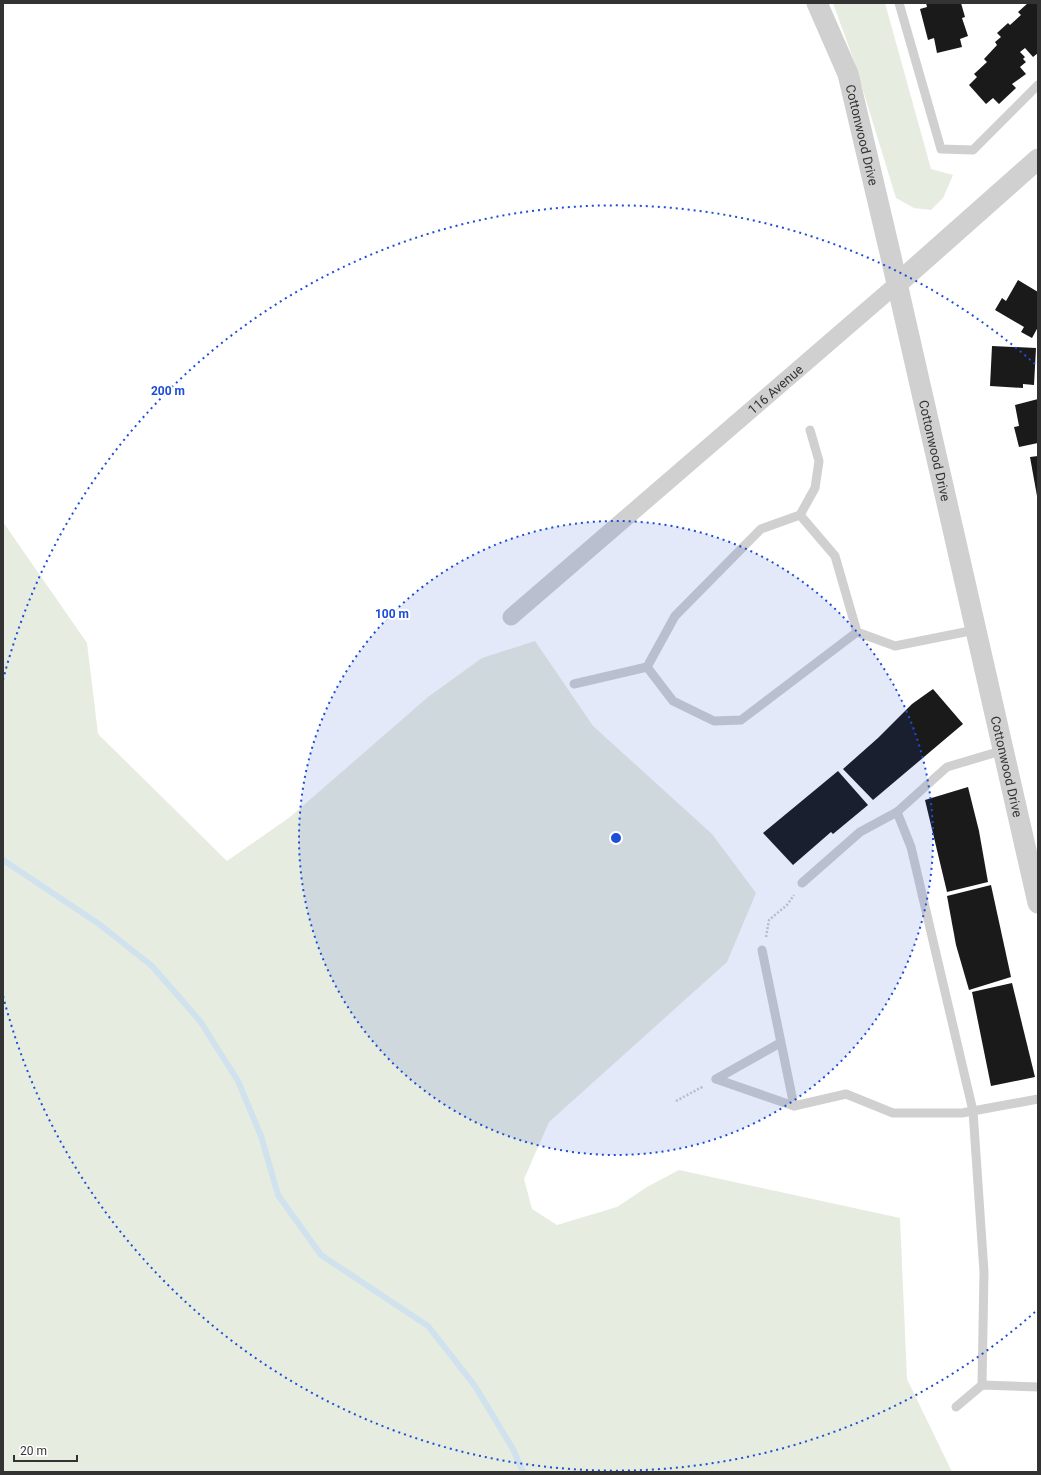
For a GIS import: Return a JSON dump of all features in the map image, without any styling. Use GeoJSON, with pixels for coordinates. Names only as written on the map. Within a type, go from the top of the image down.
{"type":"FeatureCollection","features":[{"type":"Feature","properties":{"kind":"street","name":"Cottonwood Drive"},"geometry":{"type":"LineString","coordinates":[[817,3],[848,74],[898,284],[975,630],[1004,750],[1038,903]]}},
{"type":"Feature","properties":{"kind":"street","name":"116 Avenue"},"geometry":{"type":"LineString","coordinates":[[512,617],[898,284],[1038,159]]}},
{"type":"Feature","properties":{"kind":"lane"},"geometry":{"type":"LineString","coordinates":[[899,3],[941,149],[973,150],[1038,85]]}},
{"type":"Feature","properties":{"kind":"lane"},"geometry":{"type":"LineString","coordinates":[[574,684],[647,667],[675,616],[761,529],[800,515],[815,488],[819,461],[810,430]]}},
{"type":"Feature","properties":{"kind":"lane"},"geometry":{"type":"LineString","coordinates":[[800,515],[835,556],[857,632]]}},
{"type":"Feature","properties":{"kind":"lane"},"geometry":{"type":"LineString","coordinates":[[857,632],[895,646],[975,630]]}},
{"type":"Feature","properties":{"kind":"lane"},"geometry":{"type":"LineString","coordinates":[[647,667],[673,701],[714,721],[741,720],[857,632]]}},
{"type":"Feature","properties":{"kind":"lane"},"geometry":{"type":"LineString","coordinates":[[802,883],[860,832],[897,812],[947,767],[1004,750]]}},
{"type":"Feature","properties":{"kind":"lane"},"geometry":{"type":"LineString","coordinates":[[897,812],[911,847],[973,1111],[984,1272],[982,1385]]}},
{"type":"Feature","properties":{"kind":"lane"},"geometry":{"type":"LineString","coordinates":[[762,950],[794,1106]]}},
{"type":"Feature","properties":{"kind":"lane"},"geometry":{"type":"LineString","coordinates":[[716,1079],[780,1043]]}},
{"type":"Feature","properties":{"kind":"lane"},"geometry":{"type":"LineString","coordinates":[[716,1079],[794,1106],[846,1094],[893,1113],[962,1113],[1038,1099]]}},
{"type":"Feature","properties":{"kind":"lane"},"geometry":{"type":"LineString","coordinates":[[956,1407],[982,1385],[1038,1387]]}},
{"type":"Feature","properties":{"kind":"path"},"geometry":{"type":"LineString","coordinates":[[762,950],[769,920],[787,904],[802,883]]}},
{"type":"Feature","properties":{"kind":"path"},"geometry":{"type":"LineString","coordinates":[[676,1101],[716,1079]]}},
{"type":"Feature","properties":{"kind":"shaded area"},"geometry":{"type":"Polygon","coordinates":[[[833,3],[885,3],[931,169],[953,175],[943,198],[931,210],[914,208],[896,198],[854,61],[833,3]]]}},
{"type":"Feature","properties":{"kind":"shaded area"},"geometry":{"type":"Polygon","coordinates":[[[3,522],[87,643],[98,734],[227,861],[290,817],[428,697],[482,658],[535,641],[593,726],[712,834],[756,893],[727,962],[549,1122],[524,1179],[532,1209],[557,1225],[617,1207],[647,1187],[679,1170],[900,1218],[907,1379],[952,1472],[3,1472],[3,522]]]}},
{"type":"Feature","properties":{"kind":"building"},"geometry":{"type":"Polygon","coordinates":[[[926,3],[961,3],[965,17],[962,18],[968,36],[960,39],[962,47],[937,53],[934,38],[928,40],[920,9],[927,7],[926,3]]]}},
{"type":"Feature","properties":{"kind":"building"},"geometry":{"type":"Polygon","coordinates":[[[1028,3],[1038,3],[1038,53],[1033,57],[1025,48],[1020,52],[1025,57],[1023,59],[1026,62],[1020,67],[1026,74],[1012,84],[1016,88],[999,104],[993,98],[986,104],[969,85],[977,77],[974,74],[987,62],[984,59],[997,45],[995,42],[1001,37],[997,33],[1008,23],[1010,25],[1021,15],[1018,12],[1028,3]]]}},
{"type":"Feature","properties":{"kind":"building"},"geometry":{"type":"Polygon","coordinates":[[[1018,280],[1038,292],[1038,327],[1032,338],[1021,332],[1024,327],[995,310],[1002,298],[1006,301],[1018,280]]]}},
{"type":"Feature","properties":{"kind":"building"},"geometry":{"type":"Polygon","coordinates":[[[992,346],[1036,348],[1034,385],[1023,384],[1023,388],[990,386],[992,346]]]}},
{"type":"Feature","properties":{"kind":"building"},"geometry":{"type":"Polygon","coordinates":[[[1038,399],[1038,443],[1019,447],[1014,427],[1019,426],[1015,405],[1038,399]]]}},
{"type":"Feature","properties":{"kind":"building"},"geometry":{"type":"Polygon","coordinates":[[[1038,456],[1038,496],[1037,496],[1030,457],[1038,456]]]}},
{"type":"Feature","properties":{"kind":"building"},"geometry":{"type":"Polygon","coordinates":[[[933,689],[963,724],[873,800],[843,769],[878,738],[912,704],[933,689]]]}},
{"type":"Feature","properties":{"kind":"building"},"geometry":{"type":"Polygon","coordinates":[[[838,771],[868,805],[833,834],[831,832],[793,865],[763,833],[838,771]]]}},
{"type":"Feature","properties":{"kind":"building"},"geometry":{"type":"Polygon","coordinates":[[[968,787],[979,831],[988,882],[947,892],[925,800],[968,787]]]}},
{"type":"Feature","properties":{"kind":"building"},"geometry":{"type":"Polygon","coordinates":[[[991,885],[1011,977],[969,990],[956,945],[947,896],[991,885]]]}},
{"type":"Feature","properties":{"kind":"building"},"geometry":{"type":"Polygon","coordinates":[[[1012,983],[1035,1077],[991,1086],[972,992],[1012,983]]]}},
{"type":"Feature","properties":{"kind":"waterway"},"geometry":{"type":"LineString","coordinates":[[3,860],[99,924],[152,966],[200,1021],[238,1081],[261,1136],[278,1195],[321,1255],[428,1326],[475,1386],[513,1449],[523,1472]]}}]}
